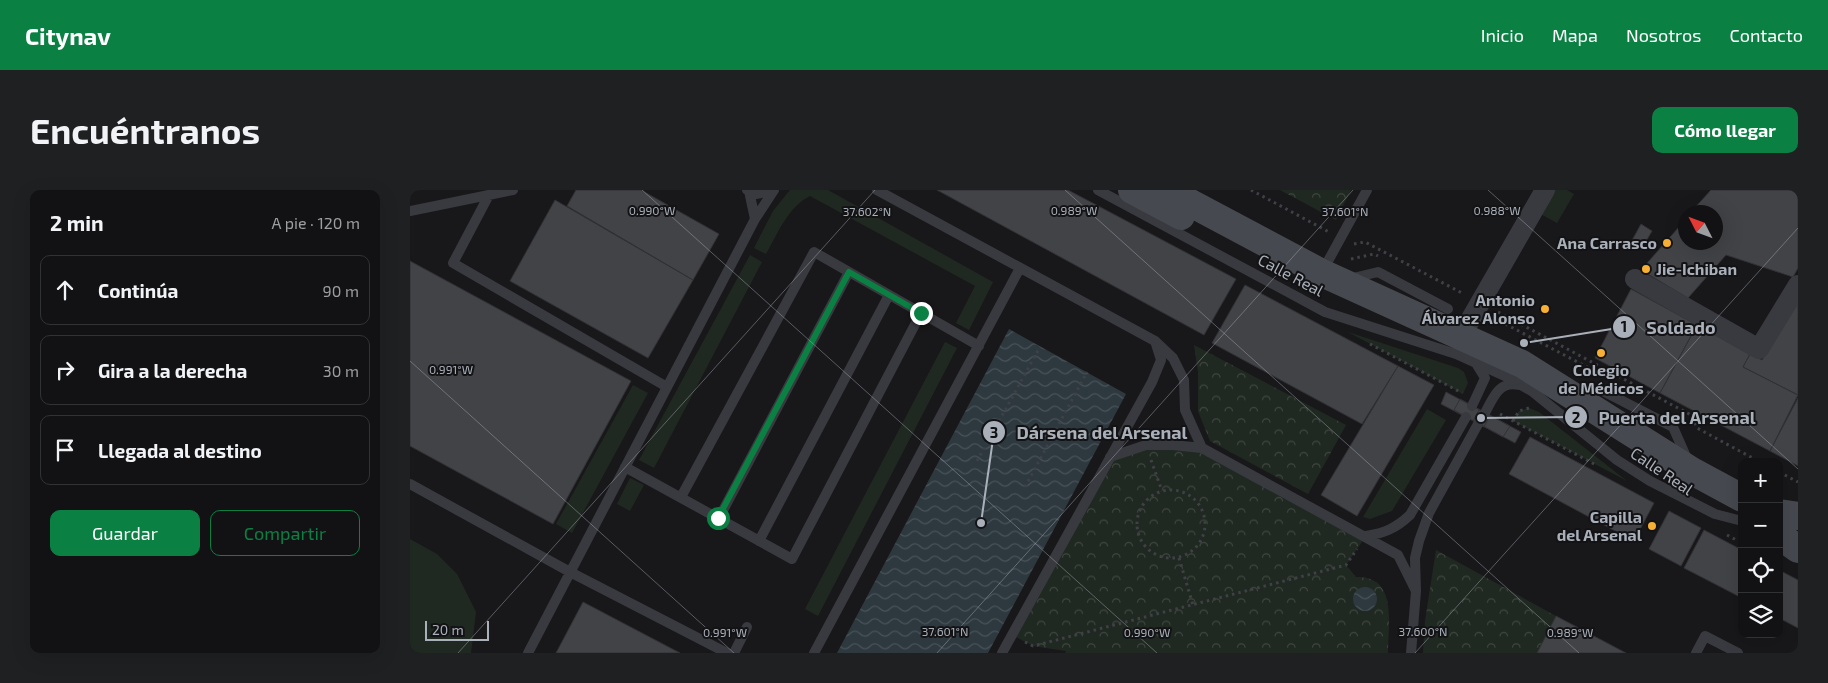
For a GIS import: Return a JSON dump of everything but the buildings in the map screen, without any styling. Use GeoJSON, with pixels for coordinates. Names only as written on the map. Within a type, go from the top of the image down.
{"type":"FeatureCollection","features":[{"type":"Feature","properties":{"kind":"main road","name":"Calle Real"},"geometry":{"type":"LineString","coordinates":[[1132,190],[1338,299],[1465,348],[1502,353],[1534,382],[1650,466],[1684,488],[1738,532]]}},
{"type":"Feature","properties":{"kind":"main road","name":"Calle Real"},"geometry":{"type":"LineString","coordinates":[[1166,190],[1465,348]]}},
{"type":"Feature","properties":{"kind":"main road","name":"Calle Real"},"geometry":{"type":"LineString","coordinates":[[1534,382],[1738,496]]}},
{"type":"Feature","properties":{"kind":"main road"},"geometry":{"type":"LineString","coordinates":[[1783,514],[1798,516]]}},
{"type":"Feature","properties":{"kind":"main road"},"geometry":{"type":"LineString","coordinates":[[1783,539],[1798,549]]}},
{"type":"Feature","properties":{"kind":"street"},"geometry":{"type":"LineString","coordinates":[[1465,348],[1480,303],[1544,190]]}},
{"type":"Feature","properties":{"kind":"street"},"geometry":{"type":"LineString","coordinates":[[1635,279],[1759,349],[1798,284]]}},
{"type":"Feature","properties":{"kind":"lane"},"geometry":{"type":"LineString","coordinates":[[410,211],[513,190]]}},
{"type":"Feature","properties":{"kind":"lane"},"geometry":{"type":"LineString","coordinates":[[748,190],[757,194],[774,190]]}},
{"type":"Feature","properties":{"kind":"lane"},"geometry":{"type":"LineString","coordinates":[[748,190],[755,219]]}},
{"type":"Feature","properties":{"kind":"lane"},"geometry":{"type":"LineString","coordinates":[[528,653],[755,219],[774,190]]}},
{"type":"Feature","properties":{"kind":"lane"},"geometry":{"type":"LineString","coordinates":[[877,190],[1155,341],[1173,358],[1184,380],[1185,410],[1202,448]]}},
{"type":"Feature","properties":{"kind":"lane"},"geometry":{"type":"LineString","coordinates":[[1098,190],[1325,312],[1465,348],[1482,370],[1485,378],[1474,403]]}},
{"type":"Feature","properties":{"kind":"lane"},"geometry":{"type":"LineString","coordinates":[[1367,190],[1340,238],[1331,277],[1378,272],[1448,309]]}},
{"type":"Feature","properties":{"kind":"lane"},"geometry":{"type":"LineString","coordinates":[[489,194],[453,263],[667,387]]}},
{"type":"Feature","properties":{"kind":"lane"},"geometry":{"type":"LineString","coordinates":[[681,497],[814,252],[978,346]]}},
{"type":"Feature","properties":{"kind":"lane"},"geometry":{"type":"LineString","coordinates":[[814,653],[1020,268]]}},
{"type":"Feature","properties":{"kind":"lane"},"geometry":{"type":"LineString","coordinates":[[718,518],[849,272]]}},
{"type":"Feature","properties":{"kind":"lane"},"geometry":{"type":"LineString","coordinates":[[759,541],[889,295]]}},
{"type":"Feature","properties":{"kind":"lane"},"geometry":{"type":"LineString","coordinates":[[625,467],[792,559],[921,313]]}},
{"type":"Feature","properties":{"kind":"lane"},"geometry":{"type":"LineString","coordinates":[[1002,653],[1152,382],[1161,360],[1155,341]]}},
{"type":"Feature","properties":{"kind":"lane"},"geometry":{"type":"LineString","coordinates":[[1486,410],[1502,387],[1534,382]]}},
{"type":"Feature","properties":{"kind":"lane"},"geometry":{"type":"LineString","coordinates":[[1603,391],[1673,427],[1692,471]]}},
{"type":"Feature","properties":{"kind":"lane"},"geometry":{"type":"LineString","coordinates":[[1366,536],[1386,533],[1398,527],[1410,514],[1466,417]]}},
{"type":"Feature","properties":{"kind":"lane"},"geometry":{"type":"LineString","coordinates":[[1411,653],[1416,590],[1415,558],[1424,524],[1478,424]]}},
{"type":"Feature","properties":{"kind":"lane"},"geometry":{"type":"LineString","coordinates":[[1110,457],[1146,445],[1202,448],[1398,555],[1416,590]]}},
{"type":"Feature","properties":{"kind":"lane"},"geometry":{"type":"LineString","coordinates":[[410,484],[570,572],[727,653]]}},
{"type":"Feature","properties":{"kind":"lane"},"geometry":{"type":"LineString","coordinates":[[734,653],[747,627]]}},
{"type":"Feature","properties":{"kind":"lane"},"geometry":{"type":"LineString","coordinates":[[1696,653],[1705,636],[1738,653]]}},
{"type":"Feature","properties":{"kind":"path"},"geometry":{"type":"LineString","coordinates":[[1251,190],[1353,245],[1365,242],[1691,415],[1697,428],[1753,458]]}},
{"type":"Feature","properties":{"kind":"path"},"geometry":{"type":"LineString","coordinates":[[1363,341],[1474,403]]}},
{"type":"Feature","properties":{"kind":"path"},"geometry":{"type":"LineString","coordinates":[[977,461],[1040,346]]}},
{"type":"Feature","properties":{"kind":"path"},"geometry":{"type":"LineString","coordinates":[[1025,487],[1087,372]]}},
{"type":"Feature","properties":{"kind":"path"},"geometry":{"type":"LineString","coordinates":[[1486,410],[1600,467]]}},
{"type":"Feature","properties":{"kind":"path"},"geometry":{"type":"LineString","coordinates":[[1146,445],[1162,490]]}},
{"type":"Feature","properties":{"kind":"path"},"geometry":{"type":"LineString","coordinates":[[1783,474],[1798,482]]}},
{"type":"Feature","properties":{"kind":"path"},"geometry":{"type":"LineString","coordinates":[[1173,489],[1193,497],[1200,505],[1204,515],[1206,526],[1200,541],[1189,553],[1179,558],[1167,558],[1156,555],[1146,548],[1140,539],[1137,527],[1138,515],[1143,504],[1151,496],[1162,490],[1173,489]]}},
{"type":"Feature","properties":{"kind":"path"},"geometry":{"type":"LineString","coordinates":[[1179,558],[1192,605]]}},
{"type":"Feature","properties":{"kind":"path"},"geometry":{"type":"LineString","coordinates":[[1033,646],[1346,565]]}},
{"type":"Feature","properties":{"kind":"green space"},"geometry":{"type":"Polygon","coordinates":[[[790,190],[828,190],[993,282],[969,330],[956,323],[975,286],[810,196],[802,201],[790,214],[779,229],[766,254],[754,248],[773,211],[790,190]]]}},
{"type":"Feature","properties":{"kind":"green space"},"geometry":{"type":"Polygon","coordinates":[[[1280,190],[1351,190],[1336,220],[1280,190]]]}},
{"type":"Feature","properties":{"kind":"green space"},"geometry":{"type":"Polygon","coordinates":[[[1550,190],[1567,190],[1574,194],[1557,223],[1537,212],[1550,190]]]}},
{"type":"Feature","properties":{"kind":"green space"},"geometry":{"type":"Polygon","coordinates":[[[750,255],[762,262],[654,468],[639,460],[750,255]]]}},
{"type":"Feature","properties":{"kind":"green space"},"geometry":{"type":"Polygon","coordinates":[[[1348,332],[1458,368],[1464,372],[1468,383],[1463,394],[1348,332]]]}},
{"type":"Feature","properties":{"kind":"green space"},"geometry":{"type":"Polygon","coordinates":[[[945,342],[957,348],[818,616],[805,609],[945,342]]]}},
{"type":"Feature","properties":{"kind":"green space"},"geometry":{"type":"Polygon","coordinates":[[[1194,345],[1346,425],[1308,494],[1210,441],[1198,411],[1198,372],[1194,345]]]}},
{"type":"Feature","properties":{"kind":"green space"},"geometry":{"type":"Polygon","coordinates":[[[633,385],[648,393],[572,533],[556,524],[633,385]]]}},
{"type":"Feature","properties":{"kind":"green space"},"geometry":{"type":"Polygon","coordinates":[[[1529,408],[1539,412],[1627,481],[1513,421],[1519,411],[1529,408]]]}},
{"type":"Feature","properties":{"kind":"green space"},"geometry":{"type":"Polygon","coordinates":[[[1427,409],[1446,420],[1392,511],[1370,519],[1363,517],[1427,409]]]}},
{"type":"Feature","properties":{"kind":"green space"},"geometry":{"type":"Polygon","coordinates":[[[1146,445],[1202,448],[1366,536],[1346,565],[1356,577],[1369,579],[1379,584],[1385,593],[1389,616],[1388,653],[1065,653],[1066,651],[1033,646],[1012,635],[1110,457],[1146,445]]]}},
{"type":"Feature","properties":{"kind":"green space"},"geometry":{"type":"Polygon","coordinates":[[[630,478],[644,485],[630,511],[617,504],[630,478]]]}},
{"type":"Feature","properties":{"kind":"green space"},"geometry":{"type":"Polygon","coordinates":[[[410,539],[437,554],[457,574],[476,612],[471,653],[410,653],[410,539]]]}},
{"type":"Feature","properties":{"kind":"green space"},"geometry":{"type":"Polygon","coordinates":[[[1436,550],[1556,616],[1537,653],[1423,653],[1425,621],[1436,550]]]}},
{"type":"Feature","properties":{"kind":"water"},"geometry":{"type":"Polygon","coordinates":[[[1009,329],[1126,394],[988,653],[837,653],[1009,329]]]}},
{"type":"Feature","properties":{"kind":"water"},"geometry":{"type":"Polygon","coordinates":[[[1365,587],[1370,588],[1376,594],[1376,604],[1370,610],[1365,611],[1360,610],[1354,604],[1353,599],[1354,594],[1360,588],[1365,587]]]}},
{"type":"Feature","properties":{"kind":"place","name":"Ana Carrasco"},"geometry":{"type":"Point","coordinates":[1667,243]}},
{"type":"Feature","properties":{"kind":"place","name":"Jie-Ichiban"},"geometry":{"type":"Point","coordinates":[1646,269]}},
{"type":"Feature","properties":{"kind":"place","name":"Antonio Álvarez Alonso"},"geometry":{"type":"Point","coordinates":[1545,309]}},
{"type":"Feature","properties":{"kind":"place","name":"Soldado"},"geometry":{"type":"Point","coordinates":[1524,343]}},
{"type":"Feature","properties":{"kind":"place","name":"Colegio de Médicos"},"geometry":{"type":"Point","coordinates":[1601,353]}},
{"type":"Feature","properties":{"kind":"place","name":"Puerta del Arsenal"},"geometry":{"type":"Point","coordinates":[1481,418]}},
{"type":"Feature","properties":{"kind":"place","name":"Dársena del Arsenal"},"geometry":{"type":"Point","coordinates":[981,523]}},
{"type":"Feature","properties":{"kind":"place","name":"Capilla del Arsenal"},"geometry":{"type":"Point","coordinates":[1652,526]}},
{"type":"Feature","properties":{"kind":"route"},"geometry":{"type":"LineString","coordinates":[[718,518],[849,272],[921,313]]}}]}
